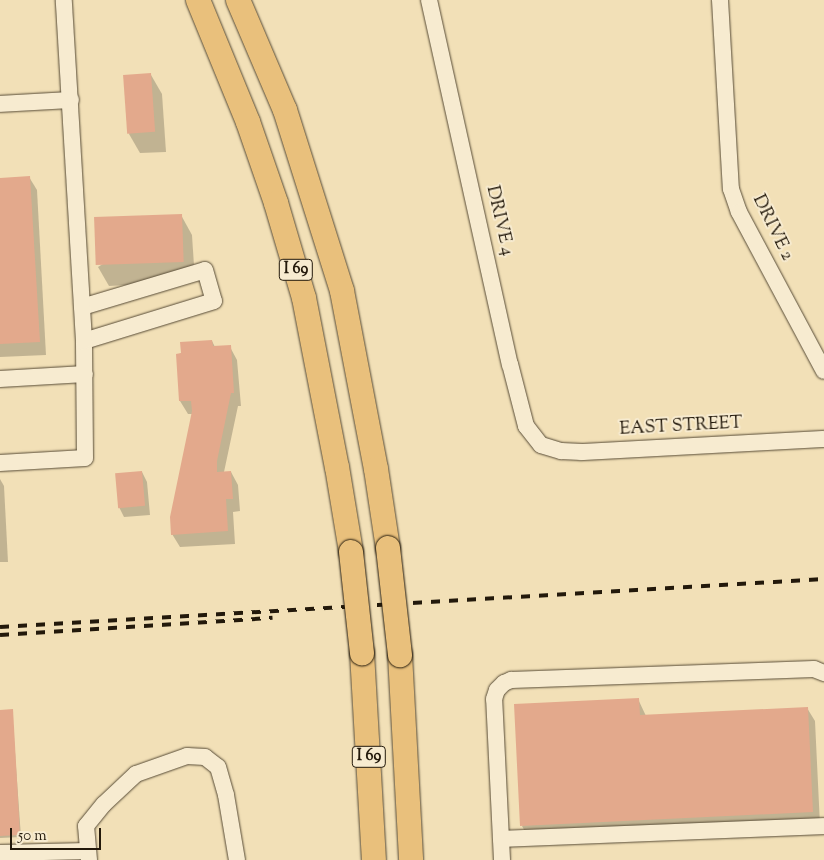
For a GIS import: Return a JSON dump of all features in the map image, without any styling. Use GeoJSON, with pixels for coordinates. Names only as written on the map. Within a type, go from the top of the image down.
{"type":"FeatureCollection","features":[{"type":"Feature","properties":{"kind":"highway","name":"I 69"},"geometry":{"type":"LineString","coordinates":[[198,0],[248,122],[276,203],[304,298],[337,467],[351,552],[362,653],[374,860]]}},
{"type":"Feature","properties":{"kind":"highway","name":"I 69"},"geometry":{"type":"LineString","coordinates":[[238,0],[285,110],[342,291],[374,460],[388,548],[400,654],[411,860]]}},
{"type":"Feature","properties":{"kind":"street"},"geometry":{"type":"LineString","coordinates":[[0,463],[85,458],[84,341],[64,0]]}},
{"type":"Feature","properties":{"kind":"street","name":"DRIVE 4"},"geometry":{"type":"LineString","coordinates":[[429,0],[519,400],[526,426],[542,445]]}},
{"type":"Feature","properties":{"kind":"street","name":"DRIVE 2"},"geometry":{"type":"LineString","coordinates":[[720,0],[732,189],[739,212],[824,371]]}},
{"type":"Feature","properties":{"kind":"street"},"geometry":{"type":"LineString","coordinates":[[0,104],[71,100]]}},
{"type":"Feature","properties":{"kind":"street"},"geometry":{"type":"LineString","coordinates":[[82,307],[205,270],[214,301],[84,341]]}},
{"type":"Feature","properties":{"kind":"street"},"geometry":{"type":"LineString","coordinates":[[0,379],[85,374]]}},
{"type":"Feature","properties":{"kind":"street","name":"EAST STREET"},"geometry":{"type":"LineString","coordinates":[[542,445],[561,451],[582,452],[824,439]]}},
{"type":"Feature","properties":{"kind":"street"},"geometry":{"type":"LineString","coordinates":[[502,860],[494,699],[497,690],[504,683],[511,680],[814,669],[824,673]]}},
{"type":"Feature","properties":{"kind":"street"},"geometry":{"type":"LineString","coordinates":[[0,853],[88,855],[86,826],[104,804],[136,774],[187,756],[205,757],[218,767],[226,795],[237,860]]}},
{"type":"Feature","properties":{"kind":"street"},"geometry":{"type":"LineString","coordinates":[[501,839],[824,826]]}},
{"type":"Feature","properties":{"kind":"building"},"geometry":{"type":"Polygon","coordinates":[[[151,73],[155,132],[127,134],[123,75],[151,73]]]}},
{"type":"Feature","properties":{"kind":"building"},"geometry":{"type":"Polygon","coordinates":[[[30,176],[40,342],[0,344],[0,178],[30,176]]]}},
{"type":"Feature","properties":{"kind":"building"},"geometry":{"type":"Polygon","coordinates":[[[182,214],[184,262],[96,265],[94,217],[182,214]]]}},
{"type":"Feature","properties":{"kind":"building"},"geometry":{"type":"Polygon","coordinates":[[[212,340],[213,346],[231,345],[234,393],[231,393],[217,461],[217,472],[231,471],[233,499],[226,499],[228,531],[171,535],[170,517],[192,411],[191,401],[179,401],[176,354],[181,353],[180,342],[212,340]]]}},
{"type":"Feature","properties":{"kind":"building"},"geometry":{"type":"Polygon","coordinates":[[[142,471],[145,506],[118,508],[115,473],[142,471]]]}},
{"type":"Feature","properties":{"kind":"building"},"geometry":{"type":"Polygon","coordinates":[[[639,698],[640,715],[808,707],[813,812],[520,826],[514,704],[639,698]]]}},
{"type":"Feature","properties":{"kind":"building"},"geometry":{"type":"Polygon","coordinates":[[[13,709],[20,835],[0,836],[0,710],[13,709]]]}},
{"type":"Feature","properties":{"kind":"railway"},"geometry":{"type":"LineString","coordinates":[[0,627],[824,579]]}},
{"type":"Feature","properties":{"kind":"railway"},"geometry":{"type":"LineString","coordinates":[[0,635],[272,618]]}}]}
